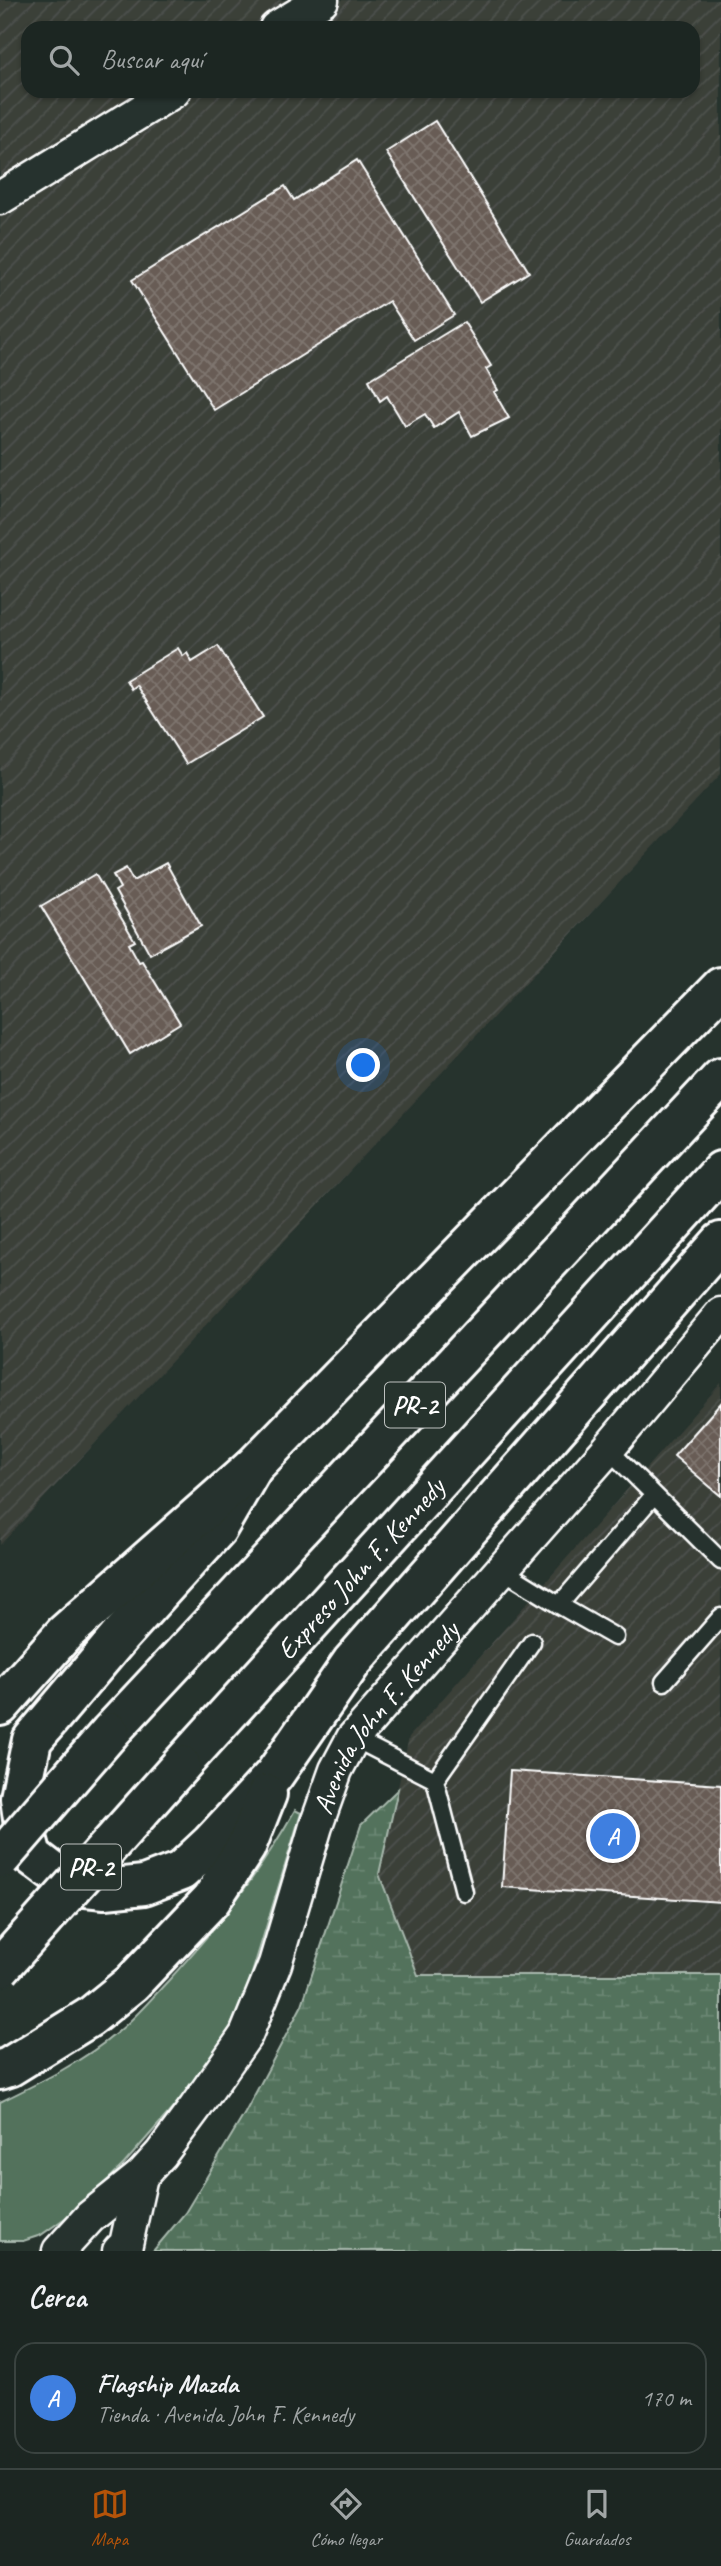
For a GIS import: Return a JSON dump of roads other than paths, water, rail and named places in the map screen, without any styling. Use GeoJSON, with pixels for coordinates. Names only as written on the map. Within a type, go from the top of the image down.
{"type":"FeatureCollection","features":[{"type":"Feature","properties":{"kind":"highway"},"geometry":{"type":"LineString","coordinates":[[0,1706],[65,1633],[253,1468],[721,988]]}},
{"type":"Feature","properties":{"kind":"highway","name":"PR-2"},"geometry":{"type":"LineString","coordinates":[[0,1859],[110,1732],[721,1078]]}},
{"type":"Feature","properties":{"kind":"highway","name":"Expreso John F. Kennedy"},"geometry":{"type":"LineString","coordinates":[[0,1968],[721,1171]]}},
{"type":"Feature","properties":{"kind":"highway"},"geometry":{"type":"LineString","coordinates":[[253,1468],[217,1529],[121,1635],[32,1740],[20,1798],[32,1856],[76,1886],[105,1889],[144,1885],[181,1871],[211,1843],[274,1775],[352,1662],[721,1242]]}},
{"type":"Feature","properties":{"kind":"highway"},"geometry":{"type":"LineString","coordinates":[[0,2070],[90,2017],[132,1983],[211,1900],[246,1847],[274,1775]]}},
{"type":"Feature","properties":{"kind":"street"},"geometry":{"type":"LineString","coordinates":[[288,21],[322,0]]}},
{"type":"Feature","properties":{"kind":"street"},"geometry":{"type":"LineString","coordinates":[[0,198],[163,98]]}},
{"type":"Feature","properties":{"kind":"street","name":"Avenida John F. Kennedy"},"geometry":{"type":"LineString","coordinates":[[59,2251],[90,2217],[141,2176],[161,2154],[246,2035],[275,1964],[324,1803],[336,1770],[353,1738],[608,1449],[721,1314]]}},
{"type":"Feature","properties":{"kind":"street","name":"Avenida John F. Kennedy"},"geometry":{"type":"LineString","coordinates":[[119,2251],[126,2244],[141,2176]]}},
{"type":"Feature","properties":{"kind":"street"},"geometry":{"type":"LineString","coordinates":[[46,2251],[90,2217]]}},
{"type":"Feature","properties":{"kind":"lane"},"geometry":{"type":"LineString","coordinates":[[608,1449],[721,1561]]}},
{"type":"Feature","properties":{"kind":"lane"},"geometry":{"type":"LineString","coordinates":[[559,1605],[654,1495]]}},
{"type":"Feature","properties":{"kind":"lane"},"geometry":{"type":"LineString","coordinates":[[501,1569],[615,1637]]}},
{"type":"Feature","properties":{"kind":"lane"},"geometry":{"type":"LineString","coordinates":[[664,1682],[721,1617]]}},
{"type":"Feature","properties":{"kind":"lane"},"geometry":{"type":"LineString","coordinates":[[435,1780],[532,1642]]}},
{"type":"Feature","properties":{"kind":"lane"},"geometry":{"type":"LineString","coordinates":[[353,1738],[435,1780],[464,1892]]}},
{"type":"Feature","properties":{"kind":"place","name":"Flagship Mazda"},"geometry":{"type":"Point","coordinates":[613,1836]}}]}
